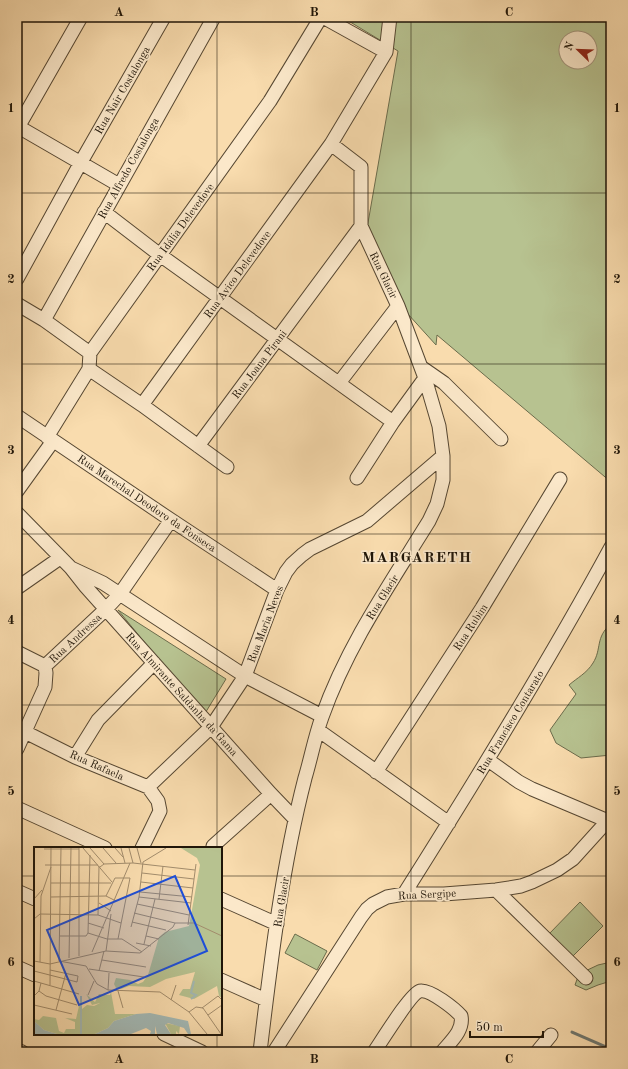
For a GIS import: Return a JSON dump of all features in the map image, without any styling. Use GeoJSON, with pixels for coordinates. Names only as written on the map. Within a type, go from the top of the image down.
{"type":"FeatureCollection","features":[{"type":"Feature","properties":{"kind":"street"},"geometry":{"type":"LineString","coordinates":[[81,17],[17,127],[81,162],[119,185]]}},
{"type":"Feature","properties":{"kind":"street","name":"Rua Nair Costalonga"},"geometry":{"type":"LineString","coordinates":[[17,279],[81,162],[164,17]]}},
{"type":"Feature","properties":{"kind":"street","name":"Rua Alfredo Costalonga"},"geometry":{"type":"LineString","coordinates":[[44,320],[214,17]]}},
{"type":"Feature","properties":{"kind":"street"},"geometry":{"type":"LineString","coordinates":[[322,17],[386,52],[390,17]]}},
{"type":"Feature","properties":{"kind":"street","name":"Rua Idália Delevedove"},"geometry":{"type":"LineString","coordinates":[[90,353],[270,101],[322,17]]}},
{"type":"Feature","properties":{"kind":"street","name":"Rua Avico Delevedove"},"geometry":{"type":"LineString","coordinates":[[142,405],[331,144],[386,52]]}},
{"type":"Feature","properties":{"kind":"street","name":"Rua Glacir"},"geometry":{"type":"LineString","coordinates":[[260,1052],[277,924],[295,819],[322,716],[346,660],[364,627],[429,521],[437,504],[443,480],[443,456],[440,426],[423,372],[398,306],[361,226],[361,167],[331,144]]}},
{"type":"Feature","properties":{"kind":"street"},"geometry":{"type":"LineString","coordinates":[[104,212],[220,298],[340,382],[393,422]]}},
{"type":"Feature","properties":{"kind":"street","name":"Rua Joana Pirani"},"geometry":{"type":"LineString","coordinates":[[198,446],[361,226]]}},
{"type":"Feature","properties":{"kind":"street"},"geometry":{"type":"LineString","coordinates":[[17,304],[44,320],[90,353],[89,369],[50,439],[17,491]]}},
{"type":"Feature","properties":{"kind":"street"},"geometry":{"type":"LineString","coordinates":[[340,382],[398,306]]}},
{"type":"Feature","properties":{"kind":"street"},"geometry":{"type":"LineString","coordinates":[[89,369],[142,405],[227,467]]}},
{"type":"Feature","properties":{"kind":"street"},"geometry":{"type":"LineString","coordinates":[[358,478],[423,372],[444,383],[501,439]]}},
{"type":"Feature","properties":{"kind":"street","name":"Rua Marechal Deodoro da Fonseca"},"geometry":{"type":"LineString","coordinates":[[17,416],[277,590]]}},
{"type":"Feature","properties":{"kind":"street","name":"Rua Maria Neves"},"geometry":{"type":"LineString","coordinates":[[148,787],[211,727],[246,676],[277,590],[292,564],[302,555],[367,521],[443,456]]}},
{"type":"Feature","properties":{"kind":"street","name":"Rua Rubim"},"geometry":{"type":"LineString","coordinates":[[376,772],[482,608],[560,480]]}},
{"type":"Feature","properties":{"kind":"street","name":"Rua Almirante Saldanha da Gama"},"geometry":{"type":"LineString","coordinates":[[17,513],[71,568],[86,588],[295,819]]}},
{"type":"Feature","properties":{"kind":"street","name":"Rua Andressa"},"geometry":{"type":"LineString","coordinates":[[45,666],[120,594],[171,520]]}},
{"type":"Feature","properties":{"kind":"street","name":"Rua Francisco Contarato"},"geometry":{"type":"LineString","coordinates":[[404,894],[488,760],[575,613],[611,547]]}},
{"type":"Feature","properties":{"kind":"street"},"geometry":{"type":"LineString","coordinates":[[17,588],[60,558]]}},
{"type":"Feature","properties":{"kind":"street","name":"Rua Almirante Saldanha da Gama"},"geometry":{"type":"LineString","coordinates":[[71,568],[90,576],[120,594],[246,676],[322,716]]}},
{"type":"Feature","properties":{"kind":"street"},"geometry":{"type":"LineString","coordinates":[[17,652],[45,666],[46,673],[45,687],[21,730],[17,749]]}},
{"type":"Feature","properties":{"kind":"street"},"geometry":{"type":"LineString","coordinates":[[75,756],[98,720],[154,663]]}},
{"type":"Feature","properties":{"kind":"street","name":"Rua Rafaela"},"geometry":{"type":"LineString","coordinates":[[21,730],[75,756],[148,787]]}},
{"type":"Feature","properties":{"kind":"street"},"geometry":{"type":"LineString","coordinates":[[318,730],[449,823]]}},
{"type":"Feature","properties":{"kind":"street"},"geometry":{"type":"LineString","coordinates":[[488,760],[519,782],[532,789],[610,819]]}},
{"type":"Feature","properties":{"kind":"street"},"geometry":{"type":"LineString","coordinates":[[142,847],[160,812],[160,804],[148,787]]}},
{"type":"Feature","properties":{"kind":"street"},"geometry":{"type":"LineString","coordinates":[[213,846],[271,794]]}},
{"type":"Feature","properties":{"kind":"street"},"geometry":{"type":"LineString","coordinates":[[17,808],[103,847]]}},
{"type":"Feature","properties":{"kind":"street","name":"Rua Sergipe"},"geometry":{"type":"LineString","coordinates":[[274,1052],[367,909],[380,900],[404,894],[444,894],[496,890],[521,886],[557,870],[572,859],[610,819]]}},
{"type":"Feature","properties":{"kind":"street"},"geometry":{"type":"LineString","coordinates":[[496,890],[586,978]]}},
{"type":"Feature","properties":{"kind":"street"},"geometry":{"type":"LineString","coordinates":[[17,891],[34,899]]}},
{"type":"Feature","properties":{"kind":"street"},"geometry":{"type":"LineString","coordinates":[[222,899],[277,924]]}},
{"type":"Feature","properties":{"kind":"street"},"geometry":{"type":"LineString","coordinates":[[17,967],[34,975]]}},
{"type":"Feature","properties":{"kind":"street"},"geometry":{"type":"LineString","coordinates":[[222,980],[266,1000]]}},
{"type":"Feature","properties":{"kind":"street"},"geometry":{"type":"LineString","coordinates":[[374,1052],[408,1002],[417,993],[422,991],[432,994],[461,1016],[462,1020],[459,1030],[442,1052]]}},
{"type":"Feature","properties":{"kind":"street"},"geometry":{"type":"LineString","coordinates":[[166,1035],[202,1052]]}},
{"type":"Feature","properties":{"kind":"street"},"geometry":{"type":"LineString","coordinates":[[537,1052],[551,1035]]}},
{"type":"Feature","properties":{"kind":"street"},"geometry":{"type":"LineString","coordinates":[[17,1050],[22,1052]]}},
{"type":"Feature","properties":{"kind":"green space"},"geometry":{"type":"Polygon","coordinates":[[[342,17],[611,17],[611,482],[437,335],[436,345],[407,313],[365,240],[398,51],[342,17]]]}},
{"type":"Feature","properties":{"kind":"green space"},"geometry":{"type":"Polygon","coordinates":[[[118,610],[226,679],[204,715],[118,610]]]}},
{"type":"Feature","properties":{"kind":"green space"},"geometry":{"type":"Polygon","coordinates":[[[611,624],[611,755],[581,758],[556,743],[550,730],[576,694],[569,685],[591,667],[596,658],[601,638],[611,624]]]}},
{"type":"Feature","properties":{"kind":"green space"},"geometry":{"type":"Polygon","coordinates":[[[580,902],[603,926],[572,957],[549,934],[580,902]]]}},
{"type":"Feature","properties":{"kind":"green space"},"geometry":{"type":"Polygon","coordinates":[[[295,934],[327,951],[317,970],[285,953],[295,934]]]}},
{"type":"Feature","properties":{"kind":"green space"},"geometry":{"type":"Polygon","coordinates":[[[611,962],[611,981],[586,990],[575,985],[579,974],[598,965],[611,962]]]}},
{"type":"Feature","properties":{"kind":"waterway"},"geometry":{"type":"LineString","coordinates":[[572,1032],[611,1049]]}},
{"type":"Feature","properties":{"kind":"district","name":"MARGARETH"},"geometry":{"type":"Point","coordinates":[417,557]}}]}
